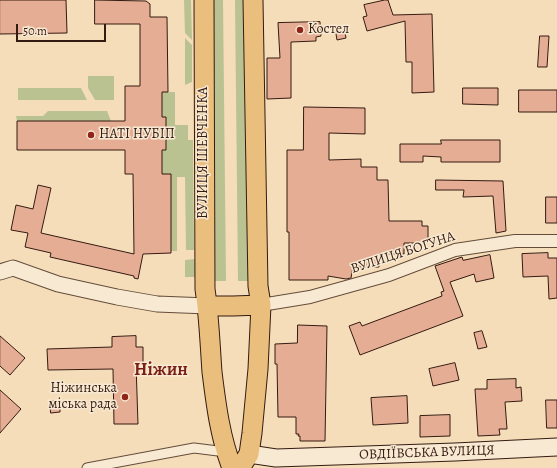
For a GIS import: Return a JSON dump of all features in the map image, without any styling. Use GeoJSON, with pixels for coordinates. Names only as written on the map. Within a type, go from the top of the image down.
{"type":"FeatureCollection","features":[{"type":"Feature","properties":{"kind":"main road","name":"ВУЛИЦЯ ШЕВЧЕНКА"},"geometry":{"type":"LineString","coordinates":[[204,0],[205,289],[208,306],[212,372],[217,413],[229,460]]}},
{"type":"Feature","properties":{"kind":"main road"},"geometry":{"type":"LineString","coordinates":[[229,460],[245,461],[252,433],[258,370],[261,305],[258,286],[253,0]]}},
{"type":"Feature","properties":{"kind":"main road"},"geometry":{"type":"LineString","coordinates":[[208,306],[261,305]]}},
{"type":"Feature","properties":{"kind":"main road","name":"ОВДІЇВСЬКА ВУЛИЦЯ"},"geometry":{"type":"LineString","coordinates":[[245,461],[276,458],[358,456],[557,447]]}},
{"type":"Feature","properties":{"kind":"street","name":"ВУЛИЦЯ БОГУНА"},"geometry":{"type":"LineString","coordinates":[[261,305],[310,297],[389,275],[455,250],[515,241],[557,241]]}},
{"type":"Feature","properties":{"kind":"street"},"geometry":{"type":"LineString","coordinates":[[0,258],[6,270],[58,284],[156,304],[208,306]]}},
{"type":"Feature","properties":{"kind":"street"},"geometry":{"type":"LineString","coordinates":[[87,468],[194,448],[229,460]]}},
{"type":"Feature","properties":{"kind":"green space"},"geometry":{"type":"Polygon","coordinates":[[[184,0],[191,0],[192,40],[185,33],[184,0]]]}},
{"type":"Feature","properties":{"kind":"green space"},"geometry":{"type":"Polygon","coordinates":[[[210,0],[223,0],[226,281],[213,281],[210,0]]]}},
{"type":"Feature","properties":{"kind":"green space"},"geometry":{"type":"Polygon","coordinates":[[[235,0],[249,0],[252,281],[238,281],[235,0]]]}},
{"type":"Feature","properties":{"kind":"green space"},"geometry":{"type":"Polygon","coordinates":[[[185,38],[192,45],[192,82],[185,85],[185,38]]]}},
{"type":"Feature","properties":{"kind":"green space"},"geometry":{"type":"Polygon","coordinates":[[[88,76],[114,76],[114,100],[95,100],[88,88],[88,76]]]}},
{"type":"Feature","properties":{"kind":"green space"},"geometry":{"type":"Polygon","coordinates":[[[18,88],[81,88],[87,100],[18,100],[18,88]]]}},
{"type":"Feature","properties":{"kind":"green space"},"geometry":{"type":"Polygon","coordinates":[[[162,92],[175,92],[175,125],[188,125],[188,140],[193,140],[194,250],[186,250],[185,177],[177,177],[177,251],[171,251],[171,174],[162,174],[162,150],[166,150],[162,117],[162,92]]]}},
{"type":"Feature","properties":{"kind":"green space"},"geometry":{"type":"Polygon","coordinates":[[[48,111],[107,111],[111,121],[17,121],[16,116],[43,116],[48,111]]]}},
{"type":"Feature","properties":{"kind":"green space"},"geometry":{"type":"Polygon","coordinates":[[[195,259],[195,277],[185,277],[185,260],[195,259]]]}},
{"type":"Feature","properties":{"kind":"building"},"geometry":{"type":"Polygon","coordinates":[[[0,0],[66,0],[67,33],[0,34],[0,0]]]}},
{"type":"Feature","properties":{"kind":"building"},"geometry":{"type":"Polygon","coordinates":[[[95,0],[146,1],[150,4],[150,17],[167,17],[168,92],[162,92],[162,117],[166,117],[166,150],[162,150],[162,174],[171,174],[171,253],[143,254],[138,279],[134,278],[134,276],[50,257],[51,253],[25,247],[28,233],[11,230],[16,205],[33,209],[38,185],[51,188],[41,233],[134,254],[133,174],[125,174],[125,150],[17,150],[17,121],[125,121],[125,86],[140,86],[140,24],[95,24],[95,0]]]}},
{"type":"Feature","properties":{"kind":"building"},"geometry":{"type":"Polygon","coordinates":[[[388,0],[393,15],[432,14],[434,92],[412,93],[412,62],[406,62],[405,21],[367,31],[363,17],[367,16],[364,5],[388,0]]]}},
{"type":"Feature","properties":{"kind":"building"},"geometry":{"type":"Polygon","coordinates":[[[320,22],[321,36],[316,37],[316,41],[291,42],[291,98],[267,99],[267,58],[280,58],[278,23],[320,22]]]}},
{"type":"Feature","properties":{"kind":"building"},"geometry":{"type":"Polygon","coordinates":[[[344,26],[346,38],[337,40],[335,28],[344,26]]]}},
{"type":"Feature","properties":{"kind":"building"},"geometry":{"type":"Polygon","coordinates":[[[540,36],[549,36],[547,67],[538,67],[540,36]]]}},
{"type":"Feature","properties":{"kind":"building"},"geometry":{"type":"Polygon","coordinates":[[[463,88],[498,88],[498,105],[463,104],[463,88]]]}},
{"type":"Feature","properties":{"kind":"building"},"geometry":{"type":"Polygon","coordinates":[[[519,90],[557,90],[557,112],[519,112],[519,90]]]}},
{"type":"Feature","properties":{"kind":"building"},"geometry":{"type":"Polygon","coordinates":[[[304,107],[365,108],[365,134],[329,133],[329,160],[361,159],[361,167],[377,167],[377,180],[388,180],[389,221],[422,221],[422,226],[428,226],[428,243],[404,243],[404,254],[379,254],[379,267],[353,267],[351,278],[346,279],[328,276],[328,280],[289,280],[289,232],[287,232],[287,150],[303,150],[304,107]]]}},
{"type":"Feature","properties":{"kind":"building"},"geometry":{"type":"Polygon","coordinates":[[[441,140],[500,140],[500,162],[441,162],[441,157],[423,156],[423,162],[400,162],[400,144],[441,144],[441,140]]]}},
{"type":"Feature","properties":{"kind":"building"},"geometry":{"type":"Polygon","coordinates":[[[436,180],[503,181],[506,231],[496,233],[493,196],[463,197],[464,190],[436,190],[436,180]]]}},
{"type":"Feature","properties":{"kind":"building"},"geometry":{"type":"Polygon","coordinates":[[[546,197],[557,197],[557,223],[546,223],[546,197]]]}},
{"type":"Feature","properties":{"kind":"building"},"geometry":{"type":"Polygon","coordinates":[[[548,253],[548,258],[557,258],[557,298],[549,299],[548,276],[523,277],[522,254],[548,253]]]}},
{"type":"Feature","properties":{"kind":"building"},"geometry":{"type":"Polygon","coordinates":[[[490,255],[494,278],[476,282],[474,274],[450,282],[463,316],[360,355],[349,326],[360,322],[362,326],[442,296],[441,292],[444,291],[435,266],[462,257],[463,260],[490,255]]]}},
{"type":"Feature","properties":{"kind":"building"},"geometry":{"type":"Polygon","coordinates":[[[298,325],[327,326],[325,441],[300,441],[300,436],[298,436],[299,434],[296,434],[296,417],[278,417],[275,344],[297,343],[298,325]]]}},
{"type":"Feature","properties":{"kind":"building"},"geometry":{"type":"Polygon","coordinates":[[[482,331],[487,347],[478,349],[474,333],[482,331]]]}},
{"type":"Feature","properties":{"kind":"building"},"geometry":{"type":"Polygon","coordinates":[[[0,336],[25,358],[10,375],[0,366],[0,336]]]}},
{"type":"Feature","properties":{"kind":"building","name":"Ніжинська міська рада"},"geometry":{"type":"Polygon","coordinates":[[[136,336],[136,347],[143,347],[143,363],[136,364],[138,424],[114,424],[113,369],[48,370],[47,349],[112,347],[112,337],[136,336]]]}},
{"type":"Feature","properties":{"kind":"building"},"geometry":{"type":"Polygon","coordinates":[[[455,363],[459,380],[433,386],[429,369],[455,363]]]}},
{"type":"Feature","properties":{"kind":"building"},"geometry":{"type":"Polygon","coordinates":[[[516,379],[516,388],[521,387],[522,401],[505,402],[507,429],[499,429],[500,435],[478,436],[475,389],[487,389],[487,380],[516,379]]]}},
{"type":"Feature","properties":{"kind":"building"},"geometry":{"type":"Polygon","coordinates":[[[0,390],[21,409],[0,433],[0,390]]]}},
{"type":"Feature","properties":{"kind":"building"},"geometry":{"type":"Polygon","coordinates":[[[407,396],[408,423],[373,425],[371,398],[407,396]]]}},
{"type":"Feature","properties":{"kind":"building"},"geometry":{"type":"Polygon","coordinates":[[[546,400],[557,400],[557,428],[547,428],[546,400]]]}},
{"type":"Feature","properties":{"kind":"building"},"geometry":{"type":"Polygon","coordinates":[[[50,401],[60,401],[60,412],[51,413],[50,401]]]}},
{"type":"Feature","properties":{"kind":"building"},"geometry":{"type":"Polygon","coordinates":[[[450,415],[450,436],[420,437],[420,416],[450,415]]]}},
{"type":"Feature","properties":{"kind":"place","name":"Костел"},"geometry":{"type":"Point","coordinates":[300,30]}},
{"type":"Feature","properties":{"kind":"place","name":"НАТІ НУБІП"},"geometry":{"type":"Point","coordinates":[91,135]}},
{"type":"Feature","properties":{"kind":"place","name":"Ніжинська міська рада"},"geometry":{"type":"Point","coordinates":[125,397]}},
{"type":"Feature","properties":{"kind":"district","name":"Ніжин"},"geometry":{"type":"Point","coordinates":[161,371]}}]}
